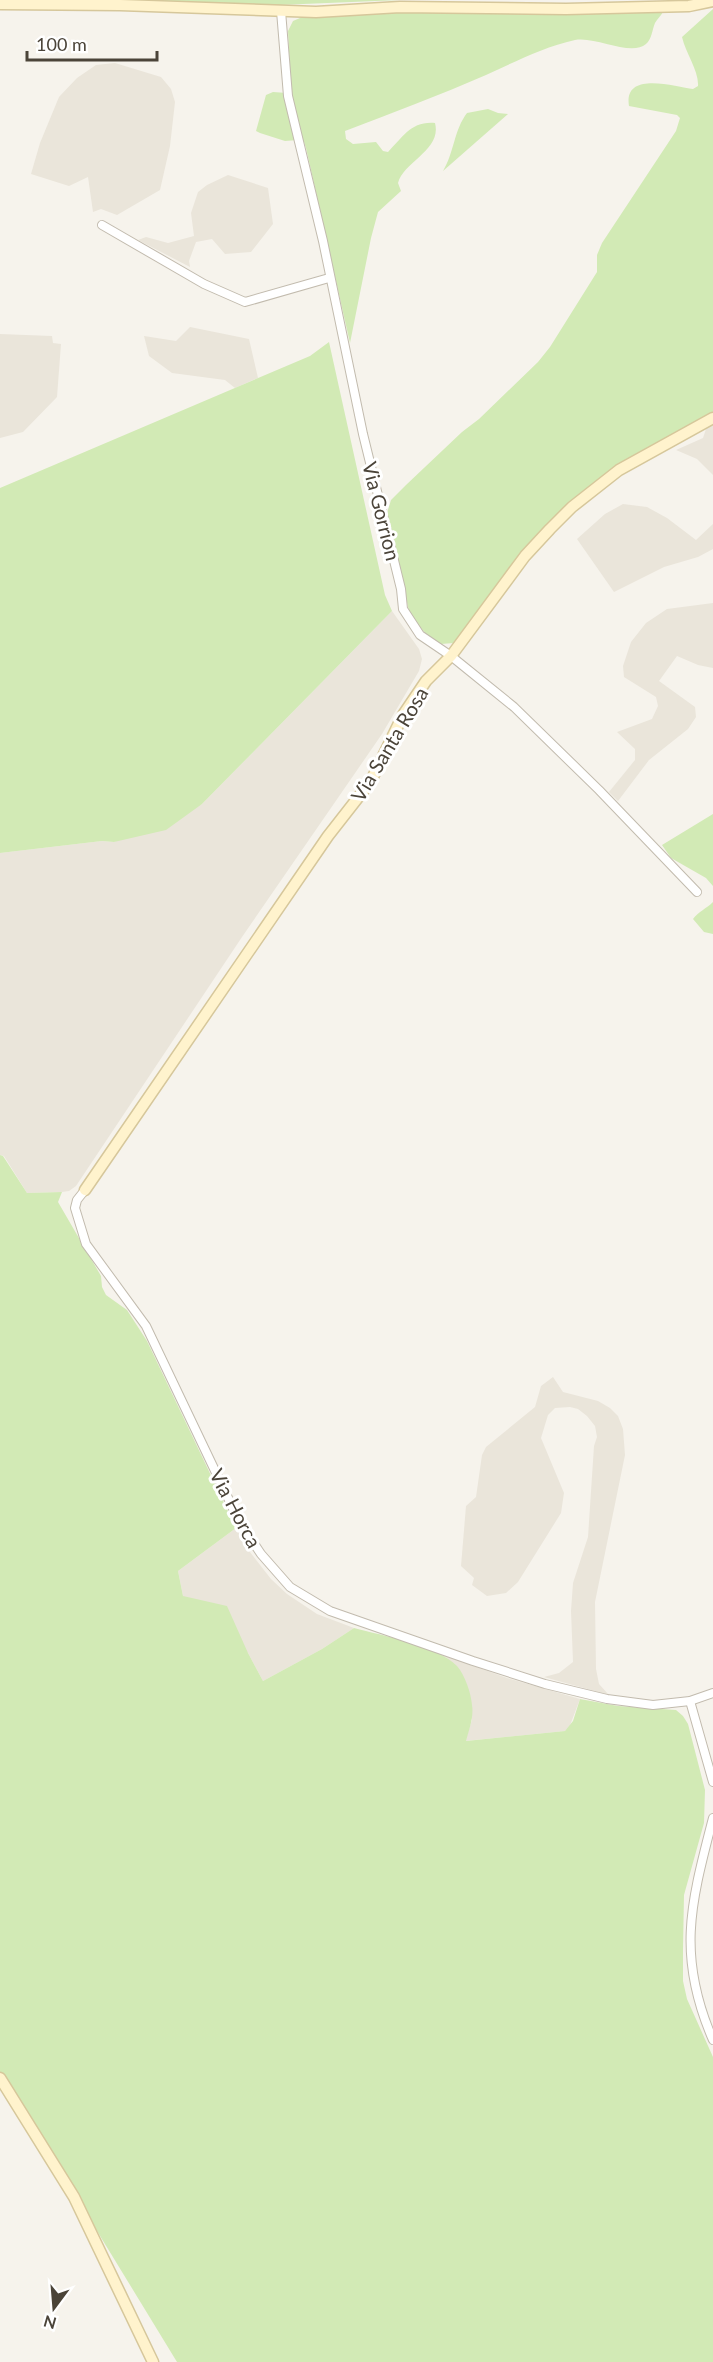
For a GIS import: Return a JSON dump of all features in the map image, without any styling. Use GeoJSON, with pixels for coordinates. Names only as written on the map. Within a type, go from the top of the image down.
{"type":"FeatureCollection","features":[{"type":"Feature","properties":{"kind":"street"},"geometry":{"type":"LineString","coordinates":[[0,4],[120,5],[281,11],[420,7],[566,9],[689,6],[713,1]]}},
{"type":"Feature","properties":{"kind":"street","name":"Via Gorrion"},"geometry":{"type":"LineString","coordinates":[[281,11],[288,96],[323,241],[363,434],[401,589],[403,609],[420,635],[451,656],[514,707],[599,790],[697,892]]}},
{"type":"Feature","properties":{"kind":"street"},"geometry":{"type":"LineString","coordinates":[[102,225],[204,284],[245,302],[329,278]]}},
{"type":"Feature","properties":{"kind":"street","name":"Via Santa Rosa"},"geometry":{"type":"LineString","coordinates":[[84,1191],[328,836],[371,781],[404,715],[426,681],[451,656],[525,556],[572,507],[619,470],[713,418]]}},
{"type":"Feature","properties":{"kind":"street","name":"Via Horca"},"geometry":{"type":"LineString","coordinates":[[84,1191],[77,1200],[75,1208],[86,1244],[146,1326],[239,1521],[261,1554],[290,1587],[330,1611],[546,1684],[607,1699],[652,1705],[690,1701],[713,1693]]}},
{"type":"Feature","properties":{"kind":"street"},"geometry":{"type":"LineString","coordinates":[[690,1701],[713,1782]]}},
{"type":"Feature","properties":{"kind":"street"},"geometry":{"type":"LineString","coordinates":[[713,1818],[695,1889],[689,1945],[696,1996],[713,2040]]}},
{"type":"Feature","properties":{"kind":"street"},"geometry":{"type":"LineString","coordinates":[[0,2078],[74,2197],[153,2362]]}},
{"type":"Feature","properties":{"kind":"shaded area"},"geometry":{"type":"Polygon","coordinates":[[[115,63],[161,77],[171,89],[175,102],[170,146],[160,190],[117,215],[101,209],[93,212],[88,177],[69,186],[31,174],[40,143],[59,97],[77,78],[96,65],[115,63]]]}},
{"type":"Feature","properties":{"kind":"shaded area"},"geometry":{"type":"Polygon","coordinates":[[[228,175],[268,188],[273,224],[251,252],[225,254],[212,239],[196,242],[189,261],[190,267],[138,240],[146,237],[168,243],[194,236],[191,213],[198,192],[228,175]]]}},
{"type":"Feature","properties":{"kind":"shaded area"},"geometry":{"type":"Polygon","coordinates":[[[190,327],[249,339],[258,378],[235,388],[225,380],[172,373],[149,356],[144,336],[176,341],[190,327]]]}},
{"type":"Feature","properties":{"kind":"shaded area"},"geometry":{"type":"Polygon","coordinates":[[[0,334],[52,336],[53,343],[61,344],[57,397],[23,432],[0,438],[0,334]]]}},
{"type":"Feature","properties":{"kind":"shaded area"},"geometry":{"type":"Polygon","coordinates":[[[713,423],[713,475],[697,459],[676,450],[703,438],[706,429],[713,423]]]}},
{"type":"Feature","properties":{"kind":"shaded area"},"geometry":{"type":"Polygon","coordinates":[[[623,504],[647,507],[667,518],[696,540],[713,524],[713,549],[698,557],[664,567],[614,592],[577,539],[605,514],[623,504]]]}},
{"type":"Feature","properties":{"kind":"shaded area"},"geometry":{"type":"Polygon","coordinates":[[[713,603],[713,668],[698,665],[677,656],[659,681],[695,707],[696,717],[688,729],[649,760],[618,801],[609,792],[635,760],[635,749],[617,732],[652,719],[658,706],[656,697],[624,677],[623,666],[631,642],[646,623],[667,609],[713,603]]]}},
{"type":"Feature","properties":{"kind":"shaded area"},"geometry":{"type":"Polygon","coordinates":[[[392,611],[419,649],[422,659],[419,671],[382,734],[242,937],[76,1186],[69,1191],[62,1192],[27,1193],[4,1156],[0,1155],[0,853],[102,841],[114,842],[202,804],[392,611]]]}},
{"type":"Feature","properties":{"kind":"shaded area"},"geometry":{"type":"Polygon","coordinates":[[[553,1377],[563,1392],[598,1401],[610,1408],[618,1416],[623,1429],[625,1455],[595,1602],[596,1669],[599,1684],[609,1695],[544,1677],[559,1673],[573,1662],[571,1611],[573,1583],[588,1537],[594,1446],[597,1437],[595,1426],[587,1416],[578,1409],[570,1407],[555,1408],[548,1415],[541,1438],[564,1493],[561,1513],[518,1582],[506,1593],[487,1596],[472,1585],[474,1578],[461,1566],[466,1506],[476,1497],[482,1455],[486,1447],[535,1407],[541,1386],[553,1377]]]}},
{"type":"Feature","properties":{"kind":"shaded area"},"geometry":{"type":"Polygon","coordinates":[[[236,1528],[246,1547],[271,1579],[287,1594],[317,1614],[354,1628],[322,1649],[263,1681],[248,1653],[183,1596],[178,1571],[236,1528]]]}},
{"type":"Feature","properties":{"kind":"shaded area"},"geometry":{"type":"Polygon","coordinates":[[[427,1649],[507,1678],[580,1699],[569,1728],[565,1731],[465,1741],[472,1720],[447,1658],[427,1649]]]}},
{"type":"Feature","properties":{"kind":"green space"},"geometry":{"type":"Polygon","coordinates":[[[96,0],[400,0],[279,5],[96,0]]]}},
{"type":"Feature","properties":{"kind":"green space"},"geometry":{"type":"Polygon","coordinates":[[[713,9],[713,412],[612,469],[547,524],[529,544],[461,637],[454,643],[441,644],[427,635],[409,611],[387,513],[391,500],[462,432],[479,419],[538,362],[550,347],[597,272],[597,255],[602,243],[676,131],[680,118],[677,115],[629,106],[629,95],[634,88],[642,84],[664,84],[693,89],[698,86],[698,80],[682,37],[713,9]]]}},
{"type":"Feature","properties":{"kind":"green space"},"geometry":{"type":"Polygon","coordinates":[[[393,12],[663,12],[655,23],[648,42],[640,47],[622,47],[583,40],[563,43],[345,131],[346,139],[353,144],[376,142],[383,151],[388,152],[414,127],[435,123],[436,132],[428,148],[402,175],[398,183],[401,191],[378,212],[350,343],[304,142],[285,141],[256,131],[266,95],[273,92],[287,93],[291,90],[288,31],[293,21],[300,18],[393,12]]]}},
{"type":"Feature","properties":{"kind":"green space"},"geometry":{"type":"Polygon","coordinates":[[[488,109],[508,114],[443,171],[459,127],[467,113],[488,109]]]}},
{"type":"Feature","properties":{"kind":"green space"},"geometry":{"type":"Polygon","coordinates":[[[329,342],[385,595],[392,611],[202,804],[166,830],[114,842],[102,841],[0,853],[0,488],[310,356],[329,342]]]}},
{"type":"Feature","properties":{"kind":"green space"},"geometry":{"type":"Polygon","coordinates":[[[713,814],[713,886],[706,878],[671,858],[662,845],[713,814]]]}},
{"type":"Feature","properties":{"kind":"green space"},"geometry":{"type":"Polygon","coordinates":[[[713,902],[713,934],[704,932],[693,919],[713,902]]]}},
{"type":"Feature","properties":{"kind":"green space"},"geometry":{"type":"Polygon","coordinates":[[[0,1155],[3,1156],[27,1193],[62,1192],[58,1202],[101,1276],[102,1287],[106,1295],[127,1310],[147,1341],[236,1528],[178,1571],[183,1596],[227,1606],[263,1681],[322,1649],[354,1628],[437,1652],[457,1666],[467,1684],[472,1705],[472,1719],[466,1741],[565,1731],[573,1721],[580,1699],[618,1706],[676,1710],[688,1724],[705,1790],[704,1823],[684,1895],[683,1981],[687,1999],[713,2057],[713,2362],[177,2362],[0,2072],[0,1155]]]}}]}
